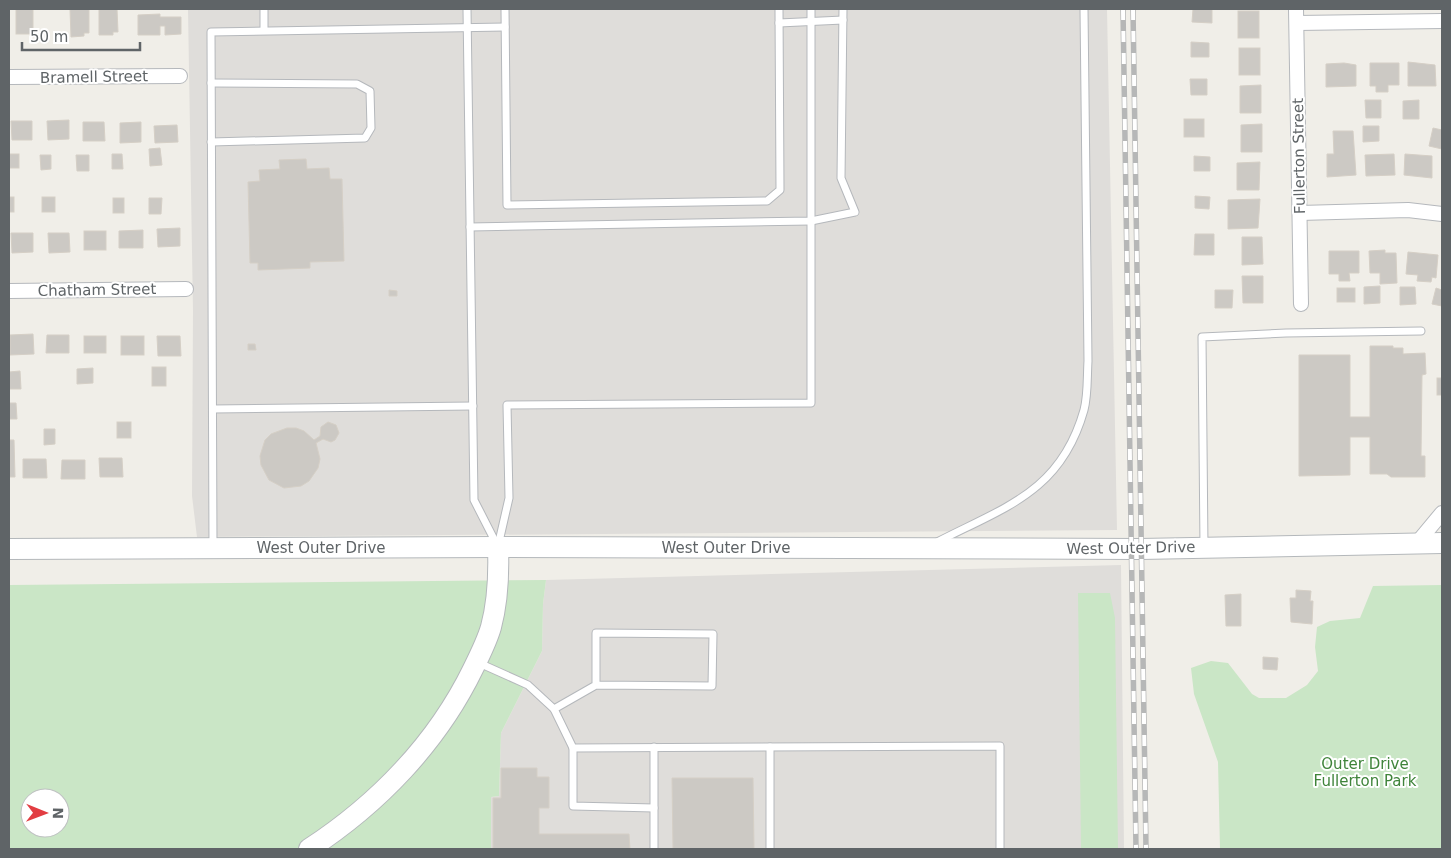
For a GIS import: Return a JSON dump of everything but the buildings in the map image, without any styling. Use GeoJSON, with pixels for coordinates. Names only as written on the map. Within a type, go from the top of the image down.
{"type":"FeatureCollection","features":[{"type":"Feature","properties":{"kind":"main road","name":"West Outer Drive"},"geometry":{"type":"LineString","coordinates":[[9,549],[1204,547],[1442,543]]}},
{"type":"Feature","properties":{"kind":"main road"},"geometry":{"type":"LineString","coordinates":[[309,849],[346,823],[401,773],[446,717],[477,661],[491,627],[496,600],[498,547]]}},
{"type":"Feature","properties":{"kind":"street","name":"Fullerton Street"},"geometry":{"type":"LineString","coordinates":[[1296,9],[1301,304]]}},
{"type":"Feature","properties":{"kind":"street"},"geometry":{"type":"LineString","coordinates":[[1297,23],[1442,21]]}},
{"type":"Feature","properties":{"kind":"street","name":"Bramell Street"},"geometry":{"type":"LineString","coordinates":[[9,78],[180,76]]}},
{"type":"Feature","properties":{"kind":"street"},"geometry":{"type":"LineString","coordinates":[[1300,213],[1408,210],[1442,214]]}},
{"type":"Feature","properties":{"kind":"street","name":"Chatham Street"},"geometry":{"type":"LineString","coordinates":[[9,291],[186,289]]}},
{"type":"Feature","properties":{"kind":"street"},"geometry":{"type":"LineString","coordinates":[[1417,543],[1442,513]]}},
{"type":"Feature","properties":{"kind":"lane"},"geometry":{"type":"LineString","coordinates":[[264,9],[264,30]]}},
{"type":"Feature","properties":{"kind":"lane"},"geometry":{"type":"LineString","coordinates":[[466,9],[474,500],[498,547]]}},
{"type":"Feature","properties":{"kind":"lane"},"geometry":{"type":"LineString","coordinates":[[505,9],[507,206],[767,201],[780,190],[779,9]]}},
{"type":"Feature","properties":{"kind":"lane"},"geometry":{"type":"LineString","coordinates":[[498,547],[509,498],[507,405],[811,403],[811,9]]}},
{"type":"Feature","properties":{"kind":"lane"},"geometry":{"type":"LineString","coordinates":[[470,227],[811,221],[854,212],[841,178],[843,9]]}},
{"type":"Feature","properties":{"kind":"lane"},"geometry":{"type":"LineString","coordinates":[[926,548],[1020,501],[1038,487],[1058,467],[1073,439],[1084,409],[1088,361],[1084,9]]}},
{"type":"Feature","properties":{"kind":"lane"},"geometry":{"type":"LineString","coordinates":[[779,23],[843,20]]}},
{"type":"Feature","properties":{"kind":"lane"},"geometry":{"type":"LineString","coordinates":[[214,549],[210,32],[505,26]]}},
{"type":"Feature","properties":{"kind":"lane"},"geometry":{"type":"LineString","coordinates":[[211,83],[357,84],[370,91],[371,128],[364,138],[211,142]]}},
{"type":"Feature","properties":{"kind":"lane"},"geometry":{"type":"LineString","coordinates":[[1204,547],[1202,337],[1286,333],[1421,331]]}},
{"type":"Feature","properties":{"kind":"lane"},"geometry":{"type":"LineString","coordinates":[[213,409],[473,406]]}},
{"type":"Feature","properties":{"kind":"lane"},"geometry":{"type":"LineString","coordinates":[[554,709],[596,685],[712,686],[713,634],[596,633],[596,685]]}},
{"type":"Feature","properties":{"kind":"lane"},"geometry":{"type":"LineString","coordinates":[[477,661],[528,685],[554,709],[573,748],[573,806],[654,808]]}},
{"type":"Feature","properties":{"kind":"lane"},"geometry":{"type":"LineString","coordinates":[[573,748],[1000,746],[1000,849]]}},
{"type":"Feature","properties":{"kind":"lane"},"geometry":{"type":"LineString","coordinates":[[654,747],[654,849]]}},
{"type":"Feature","properties":{"kind":"lane"},"geometry":{"type":"LineString","coordinates":[[770,747],[770,849]]}},
{"type":"Feature","properties":{"kind":"shaded area"},"geometry":{"type":"Polygon","coordinates":[[[188,9],[1107,9],[1117,530],[197,537],[192,496],[193,311],[188,9]]]}},
{"type":"Feature","properties":{"kind":"shaded area"},"geometry":{"type":"Polygon","coordinates":[[[1121,565],[1124,849],[491,849],[491,797],[499,796],[501,733],[542,651],[543,604],[546,580],[1121,565]]]}},
{"type":"Feature","properties":{"kind":"green space"},"geometry":{"type":"Polygon","coordinates":[[[546,580],[543,604],[542,651],[501,733],[499,796],[491,797],[491,849],[9,849],[9,585],[546,580]]]}},
{"type":"Feature","properties":{"kind":"green space","name":"Outer Drive Fullerton Park"},"geometry":{"type":"Polygon","coordinates":[[[1442,585],[1442,849],[1220,849],[1218,762],[1194,694],[1191,668],[1211,661],[1228,663],[1252,694],[1259,698],[1286,698],[1307,685],[1318,671],[1315,647],[1317,627],[1330,621],[1360,618],[1373,586],[1442,585]]]}},
{"type":"Feature","properties":{"kind":"green space"},"geometry":{"type":"Polygon","coordinates":[[[1078,593],[1110,593],[1115,618],[1118,849],[1081,849],[1078,593]]]}},
{"type":"Feature","properties":{"kind":"railway"},"geometry":{"type":"LineString","coordinates":[[1123,9],[1136,849]]}},
{"type":"Feature","properties":{"kind":"railway"},"geometry":{"type":"LineString","coordinates":[[1133,9],[1146,849]]}}]}
